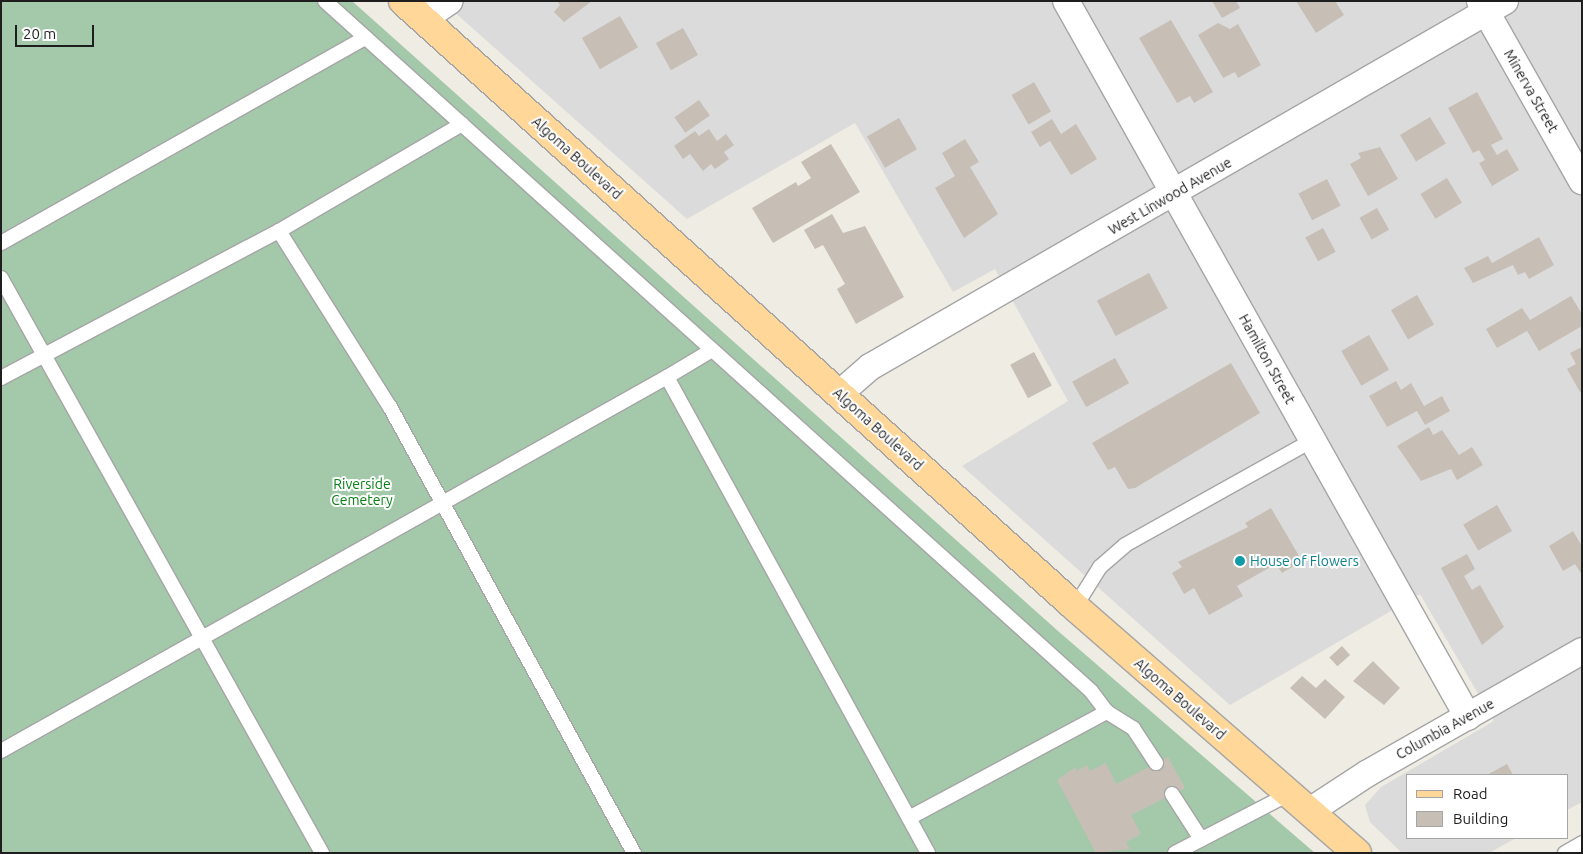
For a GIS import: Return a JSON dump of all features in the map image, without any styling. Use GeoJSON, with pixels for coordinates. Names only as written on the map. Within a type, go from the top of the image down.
{"type":"FeatureCollection","features":[{"type":"Feature","properties":{"kind":"main road","name":"Algoma Boulevard"},"geometry":{"type":"LineString","coordinates":[[413,10],[1075,607],[1358,853]]}},
{"type":"Feature","properties":{"kind":"street"},"geometry":{"type":"LineString","coordinates":[[413,10],[450,1]]}},
{"type":"Feature","properties":{"kind":"street","name":"Hamilton Street"},"geometry":{"type":"LineString","coordinates":[[1066,1],[1468,717]]}},
{"type":"Feature","properties":{"kind":"street","name":"West Linwood Avenue"},"geometry":{"type":"LineString","coordinates":[[839,394],[870,367],[1176,194],[1490,5]]}},
{"type":"Feature","properties":{"kind":"street","name":"Minerva Street"},"geometry":{"type":"LineString","coordinates":[[1490,5],[1582,181]]}},
{"type":"Feature","properties":{"kind":"street","name":"Columbia Avenue"},"geometry":{"type":"LineString","coordinates":[[1310,811],[1582,651]]}},
{"type":"Feature","properties":{"kind":"lane"},"geometry":{"type":"LineString","coordinates":[[325,1],[1091,691],[1107,712],[1133,728],[1156,763]]}},
{"type":"Feature","properties":{"kind":"lane"},"geometry":{"type":"LineString","coordinates":[[1,243],[365,38]]}},
{"type":"Feature","properties":{"kind":"lane"},"geometry":{"type":"LineString","coordinates":[[1,378],[279,231],[462,124]]}},
{"type":"Feature","properties":{"kind":"lane"},"geometry":{"type":"LineString","coordinates":[[279,231],[390,407],[439,504],[634,853]]}},
{"type":"Feature","properties":{"kind":"lane"},"geometry":{"type":"LineString","coordinates":[[1,278],[322,853]]}},
{"type":"Feature","properties":{"kind":"lane"},"geometry":{"type":"LineString","coordinates":[[1,752],[439,504],[668,377],[712,350]]}},
{"type":"Feature","properties":{"kind":"lane"},"geometry":{"type":"LineString","coordinates":[[668,377],[928,853]]}},
{"type":"Feature","properties":{"kind":"lane"},"geometry":{"type":"LineString","coordinates":[[1075,607],[1100,566],[1125,545],[1312,440]]}},
{"type":"Feature","properties":{"kind":"lane"},"geometry":{"type":"LineString","coordinates":[[909,818],[1107,712]]}},
{"type":"Feature","properties":{"kind":"lane"},"geometry":{"type":"LineString","coordinates":[[1172,794],[1201,839]]}},
{"type":"Feature","properties":{"kind":"lane"},"geometry":{"type":"LineString","coordinates":[[1175,853],[1289,794]]}},
{"type":"Feature","properties":{"kind":"lane"},"geometry":{"type":"LineString","coordinates":[[1565,853],[1582,843]]}},
{"type":"Feature","properties":{"kind":"shaded area"},"geometry":{"type":"Polygon","coordinates":[[[442,1],[1582,1],[1582,802],[1568,809],[1568,774],[1406,774],[1406,839],[1514,839],[1489,853],[1402,853],[1370,822],[1365,805],[1381,787],[1494,721],[1420,594],[1230,705],[962,466],[1068,401],[995,269],[953,292],[855,123],[687,219],[442,1]]]}},
{"type":"Feature","properties":{"kind":"green space","name":"Riverside Cemetery"},"geometry":{"type":"Polygon","coordinates":[[[1,1],[352,1],[1058,631],[1315,853],[1,853],[1,1]]]}},
{"type":"Feature","properties":{"kind":"building"},"geometry":{"type":"Polygon","coordinates":[[[557,1],[592,1],[564,22],[554,12],[560,5],[557,1]]]}},
{"type":"Feature","properties":{"kind":"building"},"geometry":{"type":"Polygon","coordinates":[[[1212,1],[1236,1],[1240,8],[1222,18],[1212,1]]]}},
{"type":"Feature","properties":{"kind":"building"},"geometry":{"type":"Polygon","coordinates":[[[1296,1],[1335,1],[1344,15],[1316,33],[1296,1]]]}},
{"type":"Feature","properties":{"kind":"building"},"geometry":{"type":"Polygon","coordinates":[[[620,16],[638,47],[600,69],[582,38],[620,16]]]}},
{"type":"Feature","properties":{"kind":"building"},"geometry":{"type":"Polygon","coordinates":[[[1171,20],[1213,92],[1194,103],[1190,96],[1177,103],[1139,38],[1171,20]]]}},
{"type":"Feature","properties":{"kind":"building"},"geometry":{"type":"Polygon","coordinates":[[[1218,23],[1230,29],[1238,24],[1261,65],[1238,78],[1235,72],[1223,78],[1198,35],[1218,23]]]}},
{"type":"Feature","properties":{"kind":"building"},"geometry":{"type":"Polygon","coordinates":[[[683,28],[698,55],[671,70],[656,43],[683,28]]]}},
{"type":"Feature","properties":{"kind":"building"},"geometry":{"type":"Polygon","coordinates":[[[1034,82],[1051,111],[1028,124],[1011,95],[1034,82]]]}},
{"type":"Feature","properties":{"kind":"building"},"geometry":{"type":"Polygon","coordinates":[[[1477,92],[1503,139],[1491,145],[1497,155],[1507,149],[1519,170],[1492,186],[1479,163],[1485,160],[1479,150],[1473,153],[1448,108],[1477,92]]]}},
{"type":"Feature","properties":{"kind":"building"},"geometry":{"type":"Polygon","coordinates":[[[699,100],[710,116],[685,133],[674,117],[699,100]]]}},
{"type":"Feature","properties":{"kind":"building"},"geometry":{"type":"Polygon","coordinates":[[[1430,117],[1446,144],[1416,162],[1400,135],[1430,117]]]}},
{"type":"Feature","properties":{"kind":"building"},"geometry":{"type":"Polygon","coordinates":[[[899,118],[917,149],[885,168],[867,136],[899,118]]]}},
{"type":"Feature","properties":{"kind":"building"},"geometry":{"type":"Polygon","coordinates":[[[1052,119],[1061,134],[1076,124],[1097,159],[1071,175],[1050,141],[1040,147],[1031,132],[1052,119]]]}},
{"type":"Feature","properties":{"kind":"building"},"geometry":{"type":"Polygon","coordinates":[[[709,129],[717,141],[726,134],[734,145],[724,152],[729,159],[715,169],[711,164],[703,171],[690,154],[683,159],[674,146],[695,131],[699,136],[709,129]]]}},
{"type":"Feature","properties":{"kind":"building"},"geometry":{"type":"Polygon","coordinates":[[[965,139],[979,162],[970,167],[998,214],[964,238],[935,188],[955,176],[942,153],[965,139]]]}},
{"type":"Feature","properties":{"kind":"building"},"geometry":{"type":"Polygon","coordinates":[[[831,144],[860,192],[773,243],[752,208],[796,182],[798,186],[811,178],[801,162],[831,144]]]}},
{"type":"Feature","properties":{"kind":"building"},"geometry":{"type":"Polygon","coordinates":[[[1380,147],[1398,179],[1368,196],[1350,164],[1361,158],[1358,153],[1380,147]]]}},
{"type":"Feature","properties":{"kind":"building"},"geometry":{"type":"Polygon","coordinates":[[[1447,178],[1462,203],[1435,219],[1420,194],[1447,178]]]}},
{"type":"Feature","properties":{"kind":"building"},"geometry":{"type":"Polygon","coordinates":[[[1327,179],[1341,206],[1312,220],[1298,194],[1327,179]]]}},
{"type":"Feature","properties":{"kind":"building"},"geometry":{"type":"Polygon","coordinates":[[[1377,208],[1389,230],[1372,240],[1360,218],[1377,208]]]}},
{"type":"Feature","properties":{"kind":"building"},"geometry":{"type":"Polygon","coordinates":[[[832,214],[843,233],[865,226],[904,297],[856,324],[837,289],[845,284],[823,245],[815,249],[804,230],[832,214]]]}},
{"type":"Feature","properties":{"kind":"building"},"geometry":{"type":"Polygon","coordinates":[[[1323,228],[1336,252],[1318,261],[1305,237],[1323,228]]]}},
{"type":"Feature","properties":{"kind":"building"},"geometry":{"type":"Polygon","coordinates":[[[1539,237],[1554,265],[1529,279],[1525,272],[1518,275],[1513,265],[1473,283],[1464,268],[1488,256],[1492,263],[1539,237]]]}},
{"type":"Feature","properties":{"kind":"building"},"geometry":{"type":"Polygon","coordinates":[[[1149,273],[1168,308],[1116,336],[1097,301],[1149,273]]]}},
{"type":"Feature","properties":{"kind":"building"},"geometry":{"type":"Polygon","coordinates":[[[1417,295],[1434,324],[1408,339],[1391,310],[1417,295]]]}},
{"type":"Feature","properties":{"kind":"building"},"geometry":{"type":"Polygon","coordinates":[[[1571,296],[1582,314],[1582,326],[1539,351],[1527,331],[1497,348],[1486,329],[1522,308],[1530,320],[1571,296]]]}},
{"type":"Feature","properties":{"kind":"building"},"geometry":{"type":"Polygon","coordinates":[[[1369,335],[1389,370],[1361,386],[1341,351],[1369,335]]]}},
{"type":"Feature","properties":{"kind":"building"},"geometry":{"type":"Polygon","coordinates":[[[1582,347],[1582,391],[1580,392],[1567,369],[1576,364],[1570,353],[1582,347]]]}},
{"type":"Feature","properties":{"kind":"building"},"geometry":{"type":"Polygon","coordinates":[[[1034,352],[1052,386],[1028,398],[1010,365],[1034,352]]]}},
{"type":"Feature","properties":{"kind":"building"},"geometry":{"type":"Polygon","coordinates":[[[1115,358],[1129,383],[1086,407],[1072,382],[1115,358]]]}},
{"type":"Feature","properties":{"kind":"building"},"geometry":{"type":"Polygon","coordinates":[[[1231,363],[1260,413],[1135,488],[1128,489],[1115,467],[1108,470],[1092,443],[1231,363]]]}},
{"type":"Feature","properties":{"kind":"building"},"geometry":{"type":"Polygon","coordinates":[[[1396,381],[1401,390],[1411,383],[1424,406],[1442,396],[1450,411],[1425,425],[1417,411],[1387,427],[1369,396],[1396,381]]]}},
{"type":"Feature","properties":{"kind":"building"},"geometry":{"type":"Polygon","coordinates":[[[1429,427],[1433,435],[1442,430],[1459,455],[1472,447],[1483,465],[1457,480],[1451,469],[1421,481],[1397,446],[1429,427]]]}},
{"type":"Feature","properties":{"kind":"building"},"geometry":{"type":"Polygon","coordinates":[[[1497,505],[1512,531],[1478,550],[1463,524],[1497,505]]]}},
{"type":"Feature","properties":{"kind":"building","name":"House of Flowers"},"geometry":{"type":"Polygon","coordinates":[[[1271,508],[1302,561],[1282,573],[1276,564],[1237,586],[1243,596],[1209,615],[1194,588],[1184,594],[1172,573],[1182,567],[1178,562],[1248,527],[1245,523],[1271,508]]]}},
{"type":"Feature","properties":{"kind":"building"},"geometry":{"type":"Polygon","coordinates":[[[1573,531],[1582,546],[1582,575],[1575,564],[1563,571],[1549,546],[1573,531]]]}},
{"type":"Feature","properties":{"kind":"building"},"geometry":{"type":"Polygon","coordinates":[[[1467,554],[1475,569],[1464,576],[1472,590],[1480,585],[1504,627],[1482,645],[1441,568],[1467,554]]]}},
{"type":"Feature","properties":{"kind":"building"},"geometry":{"type":"Polygon","coordinates":[[[1342,646],[1350,655],[1337,666],[1329,657],[1342,646]]]}},
{"type":"Feature","properties":{"kind":"building"},"geometry":{"type":"Polygon","coordinates":[[[1373,661],[1400,688],[1384,705],[1353,681],[1373,661]]]}},
{"type":"Feature","properties":{"kind":"building"},"geometry":{"type":"Polygon","coordinates":[[[1302,676],[1316,688],[1325,679],[1345,697],[1325,719],[1290,688],[1302,676]]]}},
{"type":"Feature","properties":{"kind":"building"},"geometry":{"type":"Polygon","coordinates":[[[1168,757],[1185,788],[1131,815],[1141,834],[1126,842],[1130,849],[1096,853],[1057,780],[1076,767],[1077,771],[1087,765],[1090,771],[1106,763],[1116,784],[1168,757]]]}},
{"type":"Feature","properties":{"kind":"building"},"geometry":{"type":"Polygon","coordinates":[[[1507,764],[1512,774],[1489,774],[1507,764]]]}},
{"type":"Feature","properties":{"kind":"place","name":"House of Flowers"},"geometry":{"type":"Point","coordinates":[1240,561]}}]}
